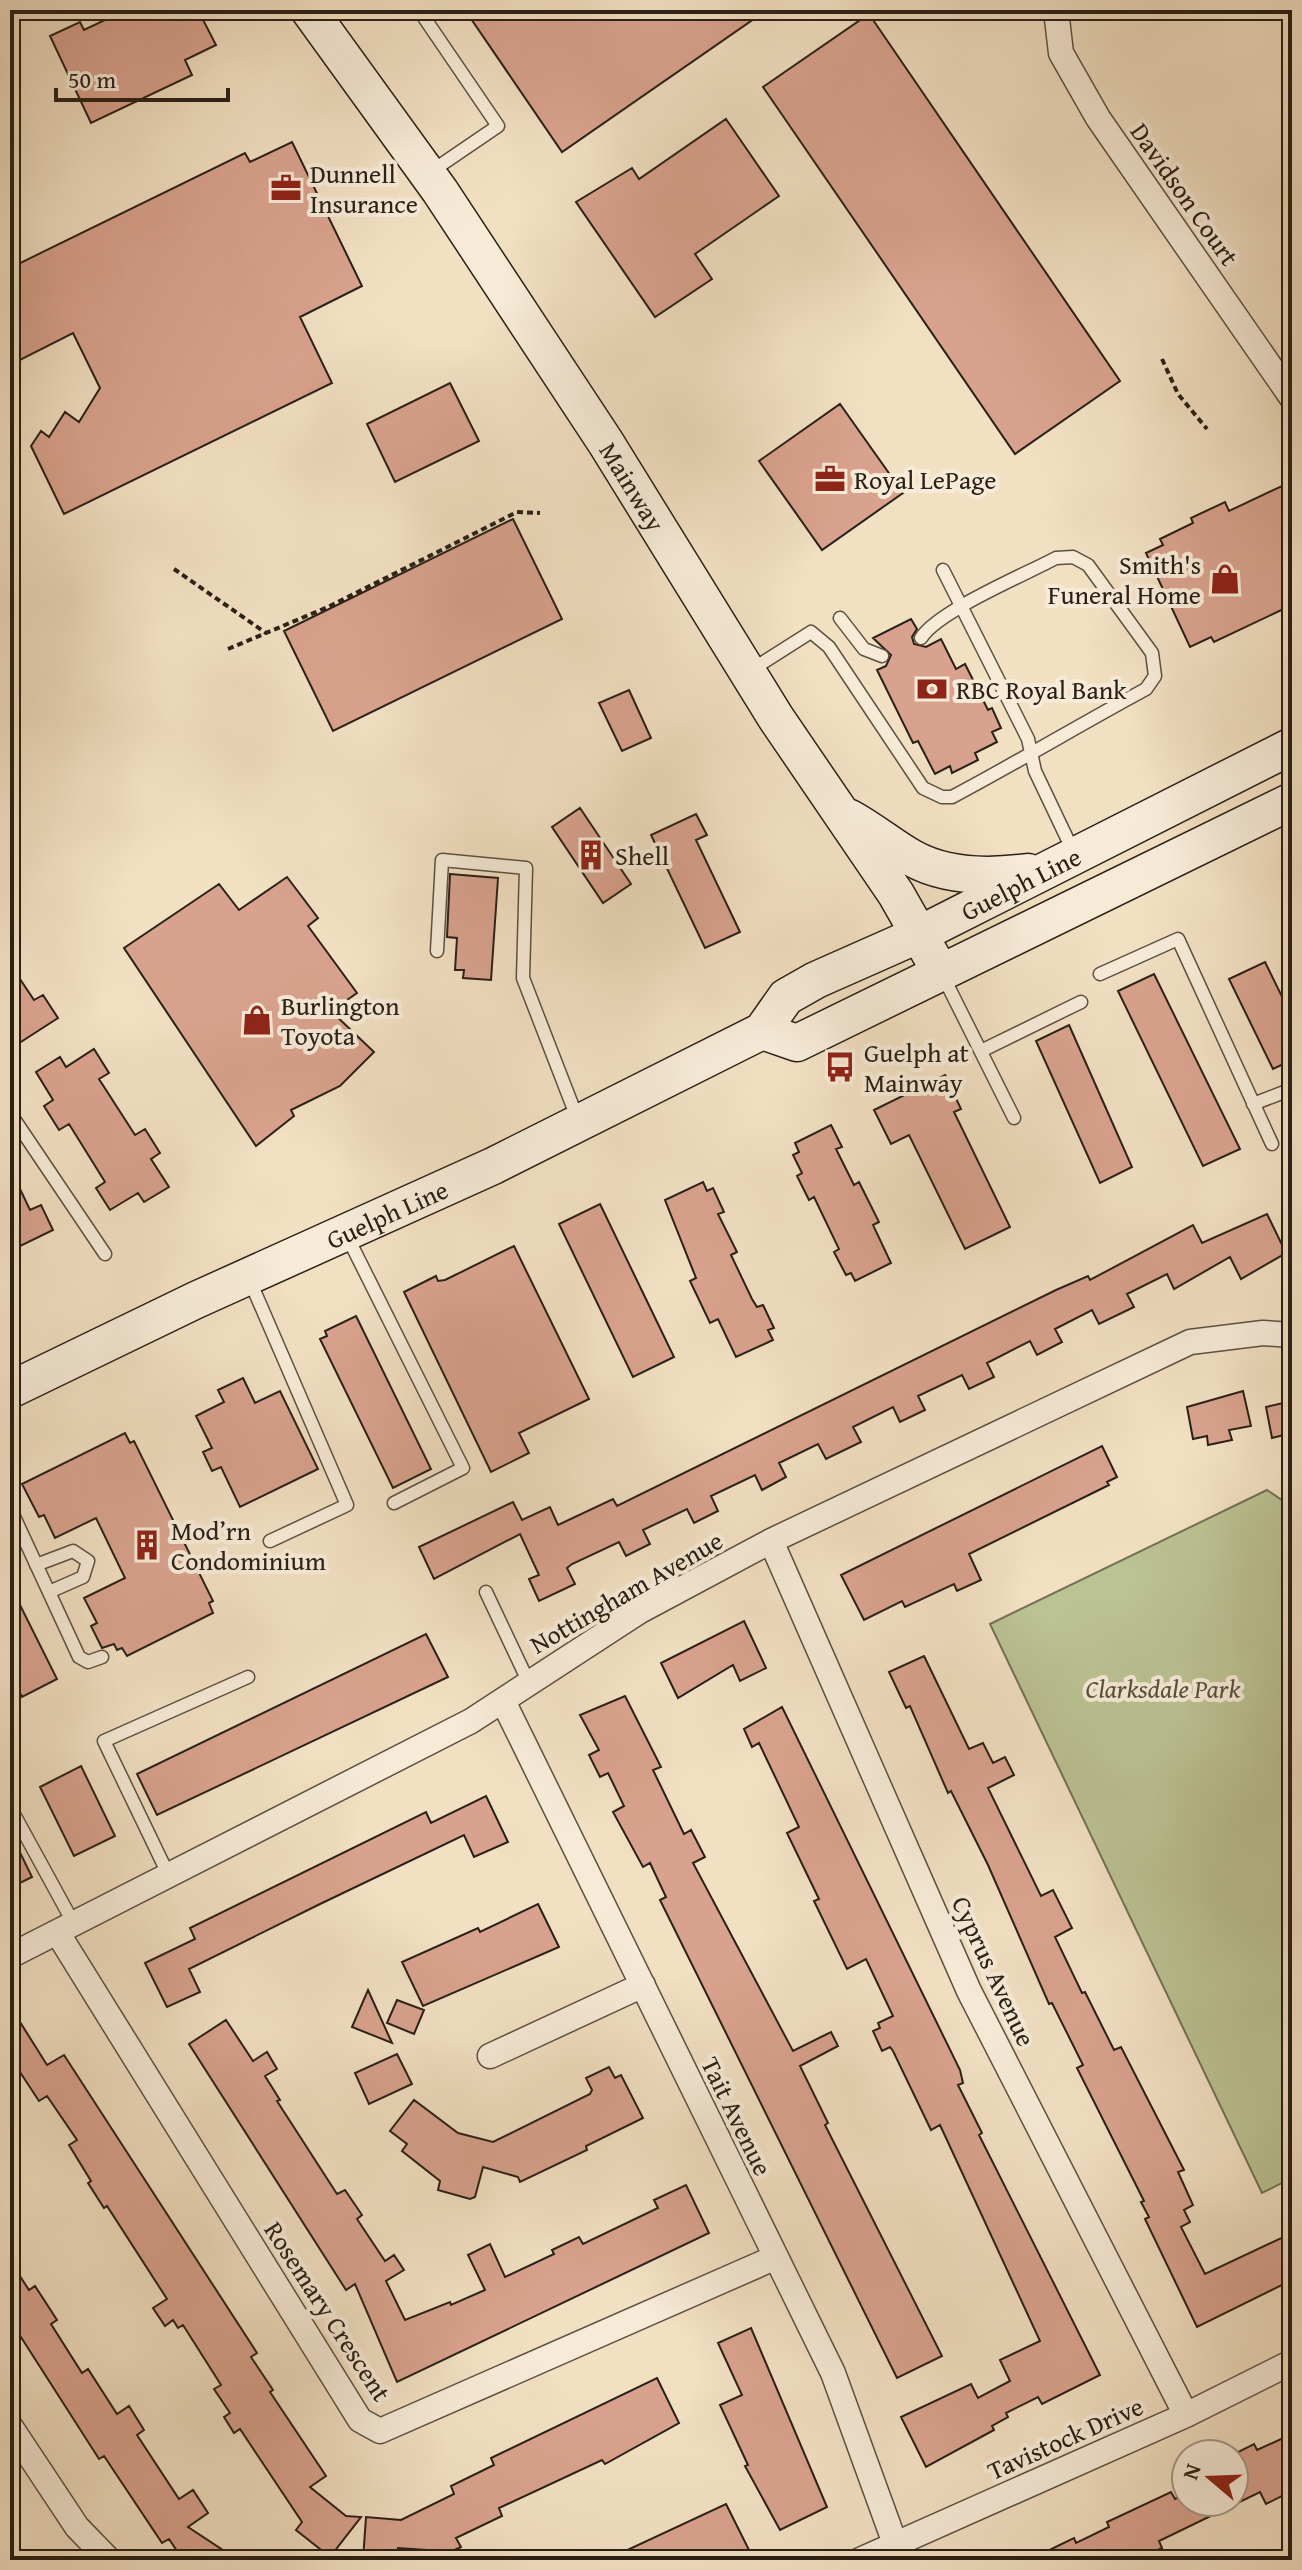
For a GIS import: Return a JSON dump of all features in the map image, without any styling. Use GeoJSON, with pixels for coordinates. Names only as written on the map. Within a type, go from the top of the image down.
{"type":"FeatureCollection","features":[{"type":"Feature","properties":{"kind":"main road","name":"Mainway"},"geometry":{"type":"LineString","coordinates":[[309,10],[428,174],[624,471],[749,672],[920,934],[941,973]]}},
{"type":"Feature","properties":{"kind":"main road","name":"Guelph Line"},"geometry":{"type":"LineString","coordinates":[[10,1390],[579,1123],[762,1031],[786,997],[920,934],[1292,746]]}},
{"type":"Feature","properties":{"kind":"main road","name":"Guelph Line"},"geometry":{"type":"LineString","coordinates":[[762,1031],[797,1043],[1292,801]]}},
{"type":"Feature","properties":{"kind":"main road"},"geometry":{"type":"LineString","coordinates":[[840,813],[885,837],[922,863],[953,872],[1005,875],[1070,858]]}},
{"type":"Feature","properties":{"kind":"street","name":"Davidson Court"},"geometry":{"type":"LineString","coordinates":[[1056,10],[1061,53],[1098,118],[1292,398]]}},
{"type":"Feature","properties":{"kind":"street","name":"Nottingham Avenue"},"geometry":{"type":"LineString","coordinates":[[10,1956],[504,1703],[529,1683],[640,1611],[771,1541],[1190,1342],[1263,1333],[1292,1335]]}},
{"type":"Feature","properties":{"kind":"street","name":"Cyprus Avenue"},"geometry":{"type":"LineString","coordinates":[[771,1541],[969,1991],[1186,2415]]}},
{"type":"Feature","properties":{"kind":"street","name":"Tait Avenue"},"geometry":{"type":"LineString","coordinates":[[504,1703],[833,2373],[898,2552]]}},
{"type":"Feature","properties":{"kind":"street","name":"Rosemary Crescent"},"geometry":{"type":"LineString","coordinates":[[66,1928],[360,2420],[380,2431],[774,2258]]}},
{"type":"Feature","properties":{"kind":"street"},"geometry":{"type":"LineString","coordinates":[[490,2056],[643,1985]]}},
{"type":"Feature","properties":{"kind":"street","name":"Tavistock Drive"},"geometry":{"type":"LineString","coordinates":[[860,2560],[898,2552],[1292,2362]]}},
{"type":"Feature","properties":{"kind":"street"},"geometry":{"type":"LineString","coordinates":[[10,2426],[77,2527],[109,2560]]}},
{"type":"Feature","properties":{"kind":"lane"},"geometry":{"type":"LineString","coordinates":[[419,10],[498,126],[428,174]]}},
{"type":"Feature","properties":{"kind":"lane"},"geometry":{"type":"LineString","coordinates":[[749,672],[811,632],[829,647],[923,788],[932,794],[952,797],[1146,689],[1155,676],[1155,660],[1088,565],[1073,557],[1056,558],[962,607],[924,633],[914,624]]}},
{"type":"Feature","properties":{"kind":"lane"},"geometry":{"type":"LineString","coordinates":[[943,570],[1028,739],[1035,771],[1070,858]]}},
{"type":"Feature","properties":{"kind":"lane"},"geometry":{"type":"LineString","coordinates":[[840,618],[876,651]]}},
{"type":"Feature","properties":{"kind":"lane"},"geometry":{"type":"LineString","coordinates":[[437,951],[442,860],[526,868],[523,978],[579,1123]]}},
{"type":"Feature","properties":{"kind":"lane"},"geometry":{"type":"LineString","coordinates":[[1100,974],[1178,939],[1272,1144]]}},
{"type":"Feature","properties":{"kind":"lane"},"geometry":{"type":"LineString","coordinates":[[941,973],[983,1050],[1014,1118]]}},
{"type":"Feature","properties":{"kind":"lane"},"geometry":{"type":"LineString","coordinates":[[983,1050],[1081,1002]]}},
{"type":"Feature","properties":{"kind":"lane"},"geometry":{"type":"LineString","coordinates":[[1253,1104],[1292,1089]]}},
{"type":"Feature","properties":{"kind":"lane"},"geometry":{"type":"LineString","coordinates":[[12,1121],[105,1254]]}},
{"type":"Feature","properties":{"kind":"lane"},"geometry":{"type":"LineString","coordinates":[[345,1233],[463,1468],[394,1503]]}},
{"type":"Feature","properties":{"kind":"lane"},"geometry":{"type":"LineString","coordinates":[[248,1277],[347,1505],[270,1541]]}},
{"type":"Feature","properties":{"kind":"lane"},"geometry":{"type":"LineString","coordinates":[[10,1508],[79,1657],[88,1662],[102,1657]]}},
{"type":"Feature","properties":{"kind":"lane"},"geometry":{"type":"LineString","coordinates":[[36,1565],[73,1551],[88,1561],[83,1577],[49,1592]]}},
{"type":"Feature","properties":{"kind":"lane"},"geometry":{"type":"LineString","coordinates":[[486,1592],[529,1683]]}},
{"type":"Feature","properties":{"kind":"lane"},"geometry":{"type":"LineString","coordinates":[[169,1876],[104,1741],[248,1677]]}},
{"type":"Feature","properties":{"kind":"lane"},"geometry":{"type":"LineString","coordinates":[[10,1807],[66,1928]]}},
{"type":"Feature","properties":{"kind":"path"},"geometry":{"type":"LineString","coordinates":[[1162,359],[1178,394],[1207,429]]}},
{"type":"Feature","properties":{"kind":"path"},"geometry":{"type":"LineString","coordinates":[[228,649],[328,607],[517,512],[540,513]]}},
{"type":"Feature","properties":{"kind":"path"},"geometry":{"type":"LineString","coordinates":[[174,569],[266,633]]}},
{"type":"Feature","properties":{"kind":"green space","name":"Clarksdale Park"},"geometry":{"type":"Polygon","coordinates":[[[1267,1490],[1292,1507],[1292,2178],[1262,2193],[990,1624],[1267,1490]]]}},
{"type":"Feature","properties":{"kind":"building"},"geometry":{"type":"Polygon","coordinates":[[[126,10],[198,10],[216,45],[185,60],[192,75],[91,123],[50,36],[80,22],[84,30],[126,10]]]}},
{"type":"Feature","properties":{"kind":"building"},"geometry":{"type":"Polygon","coordinates":[[[465,10],[767,10],[562,152],[465,10]]]}},
{"type":"Feature","properties":{"kind":"building"},"geometry":{"type":"Polygon","coordinates":[[[869,14],[1120,381],[1015,454],[763,87],[869,14]]]}},
{"type":"Feature","properties":{"kind":"building"},"geometry":{"type":"Polygon","coordinates":[[[726,119],[779,196],[695,254],[712,279],[655,317],[576,202],[632,168],[639,179],[726,119]]]}},
{"type":"Feature","properties":{"kind":"building"},"geometry":{"type":"Polygon","coordinates":[[[292,142],[362,286],[300,317],[332,383],[64,514],[31,446],[41,431],[49,437],[65,412],[79,422],[100,388],[73,333],[20,360],[10,339],[10,268],[245,153],[250,162],[292,142]]]}},
{"type":"Feature","properties":{"kind":"building"},"geometry":{"type":"Polygon","coordinates":[[[450,383],[479,441],[395,482],[367,424],[450,383]]]}},
{"type":"Feature","properties":{"kind":"building"},"geometry":{"type":"Polygon","coordinates":[[[840,404],[903,493],[822,550],[759,461],[840,404]]]}},
{"type":"Feature","properties":{"kind":"building","name":"Smith's Funeral Home"},"geometry":{"type":"Polygon","coordinates":[[[1282,486],[1292,508],[1292,605],[1214,642],[1211,637],[1190,647],[1146,553],[1163,545],[1160,539],[1193,523],[1191,518],[1225,502],[1229,511],[1282,486]]]}},
{"type":"Feature","properties":{"kind":"building"},"geometry":{"type":"Polygon","coordinates":[[[513,519],[562,619],[333,731],[284,631],[513,519]]]}},
{"type":"Feature","properties":{"kind":"building","name":"RBC Royal Bank"},"geometry":{"type":"Polygon","coordinates":[[[911,619],[917,629],[912,637],[914,644],[926,647],[941,639],[956,669],[965,664],[988,710],[992,708],[1001,728],[992,732],[997,742],[975,753],[978,760],[952,773],[950,766],[935,774],[918,741],[913,743],[877,670],[886,666],[891,655],[873,638],[911,619]]]}},
{"type":"Feature","properties":{"kind":"building"},"geometry":{"type":"Polygon","coordinates":[[[629,690],[651,738],[622,751],[599,703],[629,690]]]}},
{"type":"Feature","properties":{"kind":"building","name":"Shell"},"geometry":{"type":"Polygon","coordinates":[[[580,808],[631,884],[603,903],[552,827],[580,808]]]}},
{"type":"Feature","properties":{"kind":"building"},"geometry":{"type":"Polygon","coordinates":[[[696,814],[707,835],[696,840],[740,932],[705,948],[651,835],[696,814]]]}},
{"type":"Feature","properties":{"kind":"building"},"geometry":{"type":"Polygon","coordinates":[[[450,874],[498,878],[491,980],[463,978],[464,970],[455,970],[457,938],[447,937],[450,874]]]}},
{"type":"Feature","properties":{"kind":"building"},"geometry":{"type":"Polygon","coordinates":[[[287,877],[318,918],[308,926],[357,993],[331,1011],[374,1052],[340,1086],[291,1110],[294,1116],[256,1146],[124,948],[219,884],[239,910],[287,877]]]}},
{"type":"Feature","properties":{"kind":"building"},"geometry":{"type":"Polygon","coordinates":[[[1265,962],[1292,1017],[1292,1060],[1273,1069],[1229,979],[1265,962]]]}},
{"type":"Feature","properties":{"kind":"building"},"geometry":{"type":"Polygon","coordinates":[[[10,964],[34,1000],[43,995],[58,1018],[10,1049],[10,964]]]}},
{"type":"Feature","properties":{"kind":"building"},"geometry":{"type":"Polygon","coordinates":[[[1154,974],[1240,1149],[1203,1166],[1118,991],[1154,974]]]}},
{"type":"Feature","properties":{"kind":"building"},"geometry":{"type":"Polygon","coordinates":[[[1069,1025],[1132,1167],[1100,1183],[1036,1041],[1069,1025]]]}},
{"type":"Feature","properties":{"kind":"building"},"geometry":{"type":"Polygon","coordinates":[[[94,1049],[109,1073],[99,1079],[135,1135],[145,1129],[160,1153],[151,1159],[169,1187],[144,1202],[138,1193],[110,1210],[96,1188],[105,1182],[69,1124],[59,1130],[44,1106],[53,1100],[36,1072],[60,1057],[66,1067],[94,1049]]]}},
{"type":"Feature","properties":{"kind":"building"},"geometry":{"type":"Polygon","coordinates":[[[945,1075],[961,1109],[954,1112],[1010,1227],[965,1249],[909,1135],[891,1144],[874,1110],[945,1075]]]}},
{"type":"Feature","properties":{"kind":"building"},"geometry":{"type":"Polygon","coordinates":[[[831,1125],[842,1147],[836,1149],[854,1185],[859,1182],[879,1222],[873,1225],[891,1263],[855,1281],[851,1273],[846,1275],[834,1252],[839,1249],[814,1197],[809,1200],[797,1176],[802,1173],[793,1155],[799,1152],[795,1143],[831,1125]]]}},
{"type":"Feature","properties":{"kind":"building"},"geometry":{"type":"Polygon","coordinates":[[[10,1168],[30,1210],[41,1205],[53,1230],[10,1251],[10,1168]]]}},
{"type":"Feature","properties":{"kind":"building"},"geometry":{"type":"Polygon","coordinates":[[[703,1182],[707,1191],[713,1188],[724,1212],[718,1214],[737,1252],[731,1255],[752,1299],[757,1307],[763,1305],[774,1328],[768,1330],[773,1340],[736,1357],[718,1319],[710,1323],[690,1281],[696,1278],[665,1200],[703,1182]]]}},
{"type":"Feature","properties":{"kind":"building"},"geometry":{"type":"Polygon","coordinates":[[[600,1204],[674,1357],[633,1377],[559,1224],[600,1204]]]}},
{"type":"Feature","properties":{"kind":"building"},"geometry":{"type":"Polygon","coordinates":[[[1267,1214],[1286,1253],[1241,1279],[1230,1257],[1174,1289],[1167,1274],[1127,1294],[1134,1307],[1099,1324],[1092,1310],[1055,1329],[1062,1342],[1037,1355],[1030,1341],[987,1363],[994,1377],[969,1389],[962,1375],[918,1396],[925,1410],[900,1422],[893,1407],[853,1427],[861,1442],[826,1459],[818,1444],[779,1463],[786,1477],[762,1490],[755,1475],[711,1496],[718,1511],[694,1523],[687,1509],[643,1530],[650,1544],[626,1556],[619,1542],[572,1564],[567,1568],[575,1584],[539,1601],[529,1579],[539,1575],[520,1534],[434,1579],[419,1547],[513,1502],[522,1520],[550,1507],[558,1525],[613,1499],[617,1506],[1056,1290],[1088,1276],[1090,1280],[1193,1225],[1202,1243],[1267,1214]]]}},
{"type":"Feature","properties":{"kind":"building"},"geometry":{"type":"Polygon","coordinates":[[[514,1246],[589,1399],[519,1433],[529,1453],[491,1472],[404,1292],[436,1276],[438,1281],[445,1280],[514,1246]]]}},
{"type":"Feature","properties":{"kind":"building"},"geometry":{"type":"Polygon","coordinates":[[[356,1316],[431,1469],[393,1488],[320,1339],[327,1336],[325,1331],[356,1316]]]}},
{"type":"Feature","properties":{"kind":"building"},"geometry":{"type":"Polygon","coordinates":[[[243,1378],[255,1403],[280,1391],[318,1469],[240,1507],[221,1467],[212,1471],[203,1452],[212,1448],[196,1416],[224,1402],[218,1390],[243,1378]]]}},
{"type":"Feature","properties":{"kind":"building"},"geometry":{"type":"Polygon","coordinates":[[[1243,1391],[1251,1426],[1229,1430],[1232,1440],[1208,1445],[1207,1436],[1193,1439],[1187,1407],[1243,1391]]]}},
{"type":"Feature","properties":{"kind":"building"},"geometry":{"type":"Polygon","coordinates":[[[1292,1401],[1292,1433],[1272,1438],[1266,1407],[1292,1401]]]}},
{"type":"Feature","properties":{"kind":"building","name":"Mod’rn Condominium"},"geometry":{"type":"Polygon","coordinates":[[[125,1433],[130,1443],[134,1441],[213,1601],[209,1603],[213,1613],[127,1656],[122,1648],[117,1650],[114,1644],[102,1648],[91,1626],[97,1623],[84,1598],[125,1578],[96,1518],[55,1538],[44,1515],[39,1517],[22,1484],[125,1433]]]}},
{"type":"Feature","properties":{"kind":"building"},"geometry":{"type":"Polygon","coordinates":[[[1102,1446],[1117,1477],[1107,1482],[1109,1485],[969,1554],[981,1580],[957,1591],[954,1584],[905,1607],[902,1601],[864,1620],[841,1575],[1102,1446]]]}},
{"type":"Feature","properties":{"kind":"building"},"geometry":{"type":"Polygon","coordinates":[[[10,1585],[57,1679],[22,1697],[10,1673],[10,1585]]]}},
{"type":"Feature","properties":{"kind":"building"},"geometry":{"type":"Polygon","coordinates":[[[744,1621],[766,1668],[740,1681],[733,1665],[678,1698],[661,1663],[744,1621]]]}},
{"type":"Feature","properties":{"kind":"building"},"geometry":{"type":"Polygon","coordinates":[[[426,1634],[448,1677],[157,1815],[137,1774],[426,1634]]]}},
{"type":"Feature","properties":{"kind":"building"},"geometry":{"type":"Polygon","coordinates":[[[924,1656],[969,1749],[983,1743],[993,1763],[1005,1757],[1014,1775],[988,1788],[1041,1896],[1053,1890],[1072,1928],[1055,1937],[1114,2050],[1121,2047],[1184,2170],[1178,2172],[1193,2205],[1184,2210],[1190,2222],[1181,2227],[1205,2274],[1292,2233],[1292,2280],[1197,2327],[1145,2219],[1149,2217],[1141,2202],[1144,2201],[1077,2068],[1083,2065],[1052,2003],[1049,2004],[988,1865],[951,1791],[948,1793],[910,1706],[906,1708],[889,1672],[924,1656]]]}},
{"type":"Feature","properties":{"kind":"building"},"geometry":{"type":"Polygon","coordinates":[[[625,1696],[661,1767],[653,1770],[684,1834],[691,1830],[705,1857],[693,1863],[793,2051],[831,2032],[838,2046],[800,2066],[828,2123],[825,2125],[942,2356],[897,2378],[660,1900],[666,1897],[650,1863],[643,1867],[613,1812],[624,1806],[608,1773],[600,1777],[589,1755],[599,1750],[580,1715],[625,1696]]]}},
{"type":"Feature","properties":{"kind":"building"},"geometry":{"type":"Polygon","coordinates":[[[782,1707],[960,2070],[963,2083],[958,2085],[982,2133],[979,2135],[1100,2375],[1042,2404],[1038,2397],[1006,2413],[1008,2417],[992,2426],[994,2430],[926,2467],[901,2417],[971,2384],[978,2398],[1010,2381],[1000,2360],[1040,2341],[940,2125],[931,2130],[893,2051],[890,2047],[882,2051],[873,2031],[880,2028],[878,2023],[893,2016],[866,1959],[847,1969],[814,1901],[819,1899],[787,1833],[799,1827],[759,1743],[752,1747],[744,1729],[782,1707]]]}},
{"type":"Feature","properties":{"kind":"building"},"geometry":{"type":"Polygon","coordinates":[[[81,1766],[115,1836],[74,1856],[40,1787],[81,1766]]]}},
{"type":"Feature","properties":{"kind":"building"},"geometry":{"type":"Polygon","coordinates":[[[486,1796],[508,1842],[474,1857],[464,1835],[318,1905],[189,1969],[200,1992],[167,2007],[145,1963],[195,1939],[190,1928],[426,1812],[431,1823],[486,1796]]]}},
{"type":"Feature","properties":{"kind":"building"},"geometry":{"type":"Polygon","coordinates":[[[10,1832],[32,1877],[10,1888],[10,1832]]]}},
{"type":"Feature","properties":{"kind":"building"},"geometry":{"type":"Polygon","coordinates":[[[538,1904],[559,1947],[423,2006],[402,1962],[478,1928],[480,1932],[538,1904]]]}},
{"type":"Feature","properties":{"kind":"building"},"geometry":{"type":"Polygon","coordinates":[[[368,1990],[392,2043],[352,2027],[368,1990]]]}},
{"type":"Feature","properties":{"kind":"building"},"geometry":{"type":"Polygon","coordinates":[[[397,2000],[424,2010],[414,2034],[387,2023],[397,2000]]]}},
{"type":"Feature","properties":{"kind":"building"},"geometry":{"type":"Polygon","coordinates":[[[10,2006],[47,2065],[64,2055],[257,2353],[251,2357],[273,2390],[270,2392],[326,2476],[310,2487],[346,2516],[361,2517],[330,2557],[296,2530],[302,2522],[240,2429],[234,2433],[224,2417],[230,2413],[214,2389],[221,2385],[183,2325],[178,2328],[173,2320],[165,2326],[153,2308],[167,2299],[107,2206],[104,2208],[88,2183],[91,2181],[69,2145],[77,2140],[47,2096],[39,2101],[10,2057],[10,2006]]]}},
{"type":"Feature","properties":{"kind":"building"},"geometry":{"type":"Polygon","coordinates":[[[226,2020],[253,2061],[267,2052],[277,2069],[265,2076],[280,2100],[277,2101],[337,2194],[345,2190],[362,2215],[357,2219],[385,2261],[394,2255],[404,2270],[386,2281],[405,2320],[485,2290],[468,2255],[490,2244],[505,2277],[554,2254],[552,2250],[579,2237],[583,2244],[658,2208],[654,2200],[686,2185],[709,2233],[397,2382],[355,2284],[346,2290],[189,2044],[226,2020]]]}},
{"type":"Feature","properties":{"kind":"building"},"geometry":{"type":"Polygon","coordinates":[[[397,2054],[412,2084],[369,2104],[355,2073],[397,2054]]]}},
{"type":"Feature","properties":{"kind":"building"},"geometry":{"type":"Polygon","coordinates":[[[609,2067],[615,2078],[621,2075],[643,2118],[586,2146],[587,2150],[520,2182],[518,2177],[483,2167],[475,2197],[470,2199],[438,2190],[440,2181],[402,2151],[407,2144],[390,2131],[414,2100],[458,2133],[493,2142],[590,2094],[592,2090],[586,2078],[609,2067]]]}},
{"type":"Feature","properties":{"kind":"building"},"geometry":{"type":"Polygon","coordinates":[[[10,2261],[29,2290],[35,2286],[57,2320],[51,2324],[82,2373],[88,2369],[117,2414],[129,2406],[144,2430],[137,2435],[179,2499],[193,2490],[208,2513],[188,2527],[238,2560],[183,2560],[169,2539],[162,2543],[104,2456],[99,2459],[10,2320],[10,2261]]]}},
{"type":"Feature","properties":{"kind":"building"},"geometry":{"type":"Polygon","coordinates":[[[751,2328],[827,2507],[780,2530],[745,2466],[748,2465],[720,2405],[742,2395],[718,2343],[751,2328]]]}},
{"type":"Feature","properties":{"kind":"building"},"geometry":{"type":"Polygon","coordinates":[[[657,2378],[679,2423],[605,2464],[602,2460],[499,2508],[502,2516],[456,2538],[461,2547],[433,2560],[427,2550],[398,2548],[397,2560],[363,2560],[366,2517],[401,2520],[454,2494],[451,2486],[494,2465],[491,2458],[657,2378]]]}},
{"type":"Feature","properties":{"kind":"building"},"geometry":{"type":"Polygon","coordinates":[[[1292,2434],[1292,2464],[1285,2468],[1292,2491],[1266,2504],[1260,2492],[1250,2497],[1250,2446],[1254,2444],[1257,2450],[1292,2434]]]}},
{"type":"Feature","properties":{"kind":"building"},"geometry":{"type":"Polygon","coordinates":[[[1170,2492],[1170,2518],[1206,2518],[1159,2541],[1162,2548],[1136,2560],[1029,2560],[1074,2538],[1076,2543],[1109,2527],[1107,2522],[1170,2492]]]}},
{"type":"Feature","properties":{"kind":"building"},"geometry":{"type":"Polygon","coordinates":[[[726,2504],[749,2550],[727,2560],[606,2560],[726,2504]]]}},
{"type":"Feature","properties":{"kind":"place","name":"Dunnell Insurance"},"geometry":{"type":"Point","coordinates":[286,188]}},
{"type":"Feature","properties":{"kind":"place","name":"Royal LePage"},"geometry":{"type":"Point","coordinates":[830,479]}},
{"type":"Feature","properties":{"kind":"place","name":"Smith's Funeral Home"},"geometry":{"type":"Point","coordinates":[1225,579]}},
{"type":"Feature","properties":{"kind":"place","name":"RBC Royal Bank"},"geometry":{"type":"Point","coordinates":[932,689]}},
{"type":"Feature","properties":{"kind":"place","name":"Shell"},"geometry":{"type":"Point","coordinates":[591,855]}},
{"type":"Feature","properties":{"kind":"place","name":"Burlington Toyota"},"geometry":{"type":"Point","coordinates":[257,1020]}},
{"type":"Feature","properties":{"kind":"place","name":"Guelph at Mainway"},"geometry":{"type":"Point","coordinates":[840,1067]}},
{"type":"Feature","properties":{"kind":"place","name":"Mod’rn Condominium"},"geometry":{"type":"Point","coordinates":[147,1545]}}]}
